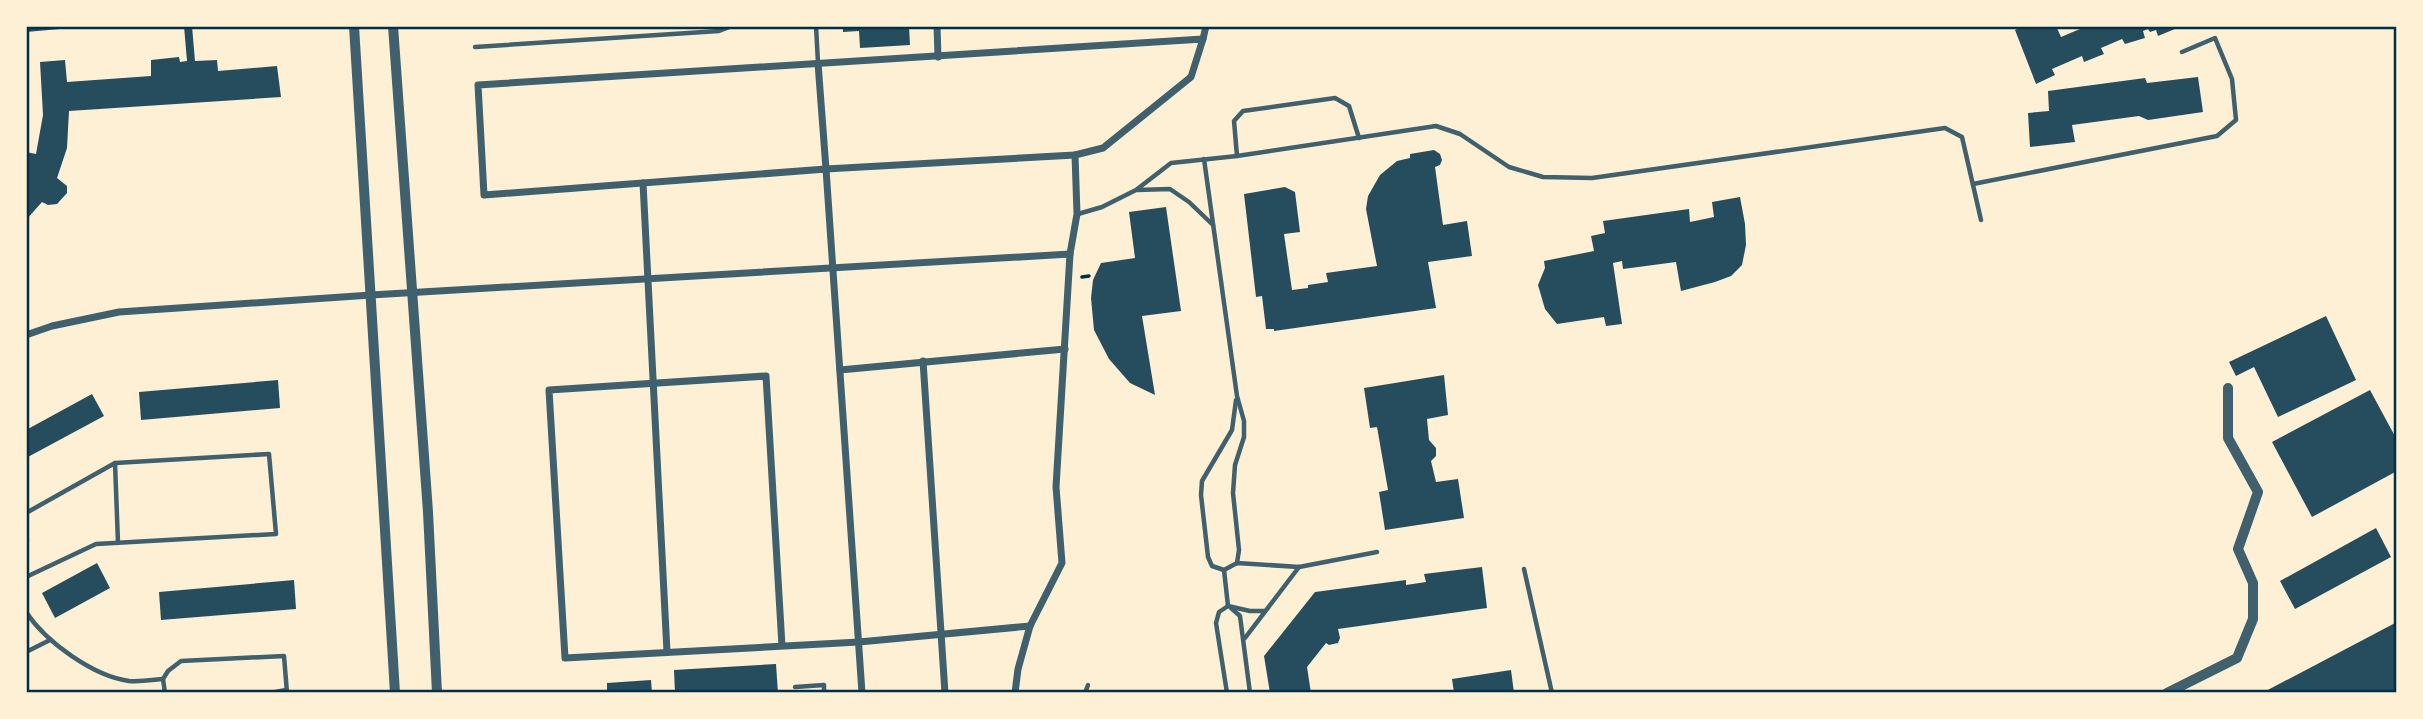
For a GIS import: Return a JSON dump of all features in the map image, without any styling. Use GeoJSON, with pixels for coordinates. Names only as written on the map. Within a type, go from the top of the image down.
{"type":"FeatureCollection","features":[{"type":"Feature","properties":{"kind":"street"},"geometry":{"type":"LineString","coordinates":[[354,26],[395,693]]}},
{"type":"Feature","properties":{"kind":"street"},"geometry":{"type":"LineString","coordinates":[[393,26],[428,512],[438,693]]}},
{"type":"Feature","properties":{"kind":"street"},"geometry":{"type":"LineString","coordinates":[[937,26],[939,57]]}},
{"type":"Feature","properties":{"kind":"street"},"geometry":{"type":"LineString","coordinates":[[1203,39],[478,85],[484,195],[826,169],[1075,155],[1103,148],[1191,77],[1203,39],[1206,26]]}},
{"type":"Feature","properties":{"kind":"street"},"geometry":{"type":"LineString","coordinates":[[818,63],[862,693]]}},
{"type":"Feature","properties":{"kind":"street"},"geometry":{"type":"LineString","coordinates":[[1015,693],[1018,669],[1030,626],[1062,563],[1056,487],[1070,254],[1077,214],[1075,155]]}},
{"type":"Feature","properties":{"kind":"street"},"geometry":{"type":"LineString","coordinates":[[643,183],[667,652]]}},
{"type":"Feature","properties":{"kind":"street"},"geometry":{"type":"LineString","coordinates":[[26,335],[52,326],[119,312],[1070,254]]}},
{"type":"Feature","properties":{"kind":"street"},"geometry":{"type":"LineString","coordinates":[[840,370],[1066,349]]}},
{"type":"Feature","properties":{"kind":"street"},"geometry":{"type":"LineString","coordinates":[[923,361],[944,693]]}},
{"type":"Feature","properties":{"kind":"street"},"geometry":{"type":"LineString","coordinates":[[782,646],[766,376],[549,390],[565,658],[859,642],[1030,626]]}},
{"type":"Feature","properties":{"kind":"street"},"geometry":{"type":"LineString","coordinates":[[2167,693],[2237,658],[2253,619],[2253,583],[2238,549],[2258,492],[2228,438],[2228,388]]}},
{"type":"Feature","properties":{"kind":"lane"},"geometry":{"type":"LineString","coordinates":[[475,47],[719,31],[732,26]]}},
{"type":"Feature","properties":{"kind":"lane"},"geometry":{"type":"LineString","coordinates":[[816,26],[818,63]]}},
{"type":"Feature","properties":{"kind":"lane"},"geometry":{"type":"LineString","coordinates":[[1973,184],[2217,136],[2236,120],[2232,79],[2215,38],[2182,52]]}},
{"type":"Feature","properties":{"kind":"lane"},"geometry":{"type":"LineString","coordinates":[[1237,156],[1234,121],[1243,111],[1335,98],[1349,106],[1359,138]]}},
{"type":"Feature","properties":{"kind":"lane"},"geometry":{"type":"LineString","coordinates":[[1077,214],[1102,207],[1136,190],[1171,163],[1237,156],[1436,126],[1460,134],[1510,167],[1543,177],[1592,178],[1945,128],[1962,137],[1981,220]]}},
{"type":"Feature","properties":{"kind":"lane"},"geometry":{"type":"LineString","coordinates":[[1204,159],[1237,396],[1244,421],[1244,437],[1235,465],[1233,493],[1239,550],[1237,563]]}},
{"type":"Feature","properties":{"kind":"lane"},"geometry":{"type":"LineString","coordinates":[[1136,190],[1170,189],[1189,202],[1213,226]]}},
{"type":"Feature","properties":{"kind":"lane"},"geometry":{"type":"LineString","coordinates":[[1237,396],[1232,430],[1202,481],[1208,557],[1212,566],[1224,570],[1237,563],[1299,567],[1377,552]]}},
{"type":"Feature","properties":{"kind":"lane"},"geometry":{"type":"LineString","coordinates":[[26,513],[115,463],[269,454],[276,534],[96,544],[27,575]]}},
{"type":"Feature","properties":{"kind":"lane"},"geometry":{"type":"LineString","coordinates":[[115,463],[118,543]]}},
{"type":"Feature","properties":{"kind":"lane"},"geometry":{"type":"LineString","coordinates":[[1244,639],[1299,567]]}},
{"type":"Feature","properties":{"kind":"lane"},"geometry":{"type":"LineString","coordinates":[[1524,569],[1552,693]]}},
{"type":"Feature","properties":{"kind":"lane"},"geometry":{"type":"LineString","coordinates":[[1224,570],[1228,606],[1240,616],[1250,693]]}},
{"type":"Feature","properties":{"kind":"lane"},"geometry":{"type":"LineString","coordinates":[[1227,693],[1216,623],[1219,612],[1228,606],[1265,611]]}},
{"type":"Feature","properties":{"kind":"lane"},"geometry":{"type":"LineString","coordinates":[[26,611],[50,640],[91,667],[132,682],[163,680]]}},
{"type":"Feature","properties":{"kind":"lane"},"geometry":{"type":"LineString","coordinates":[[26,652],[50,640]]}},
{"type":"Feature","properties":{"kind":"lane"},"geometry":{"type":"LineString","coordinates":[[165,693],[163,680],[168,671],[181,661],[284,656],[287,691],[270,693]]}},
{"type":"Feature","properties":{"kind":"lane"},"geometry":{"type":"LineString","coordinates":[[795,687],[824,685],[824,693]]}},
{"type":"Feature","properties":{"kind":"lane"},"geometry":{"type":"LineString","coordinates":[[1085,693],[1088,685]]}},
{"type":"Feature","properties":{"kind":"path"},"geometry":{"type":"LineString","coordinates":[[1082,277],[1089,276]]}},
{"type":"Feature","properties":{"kind":"building"},"geometry":{"type":"Polygon","coordinates":[[[26,26],[71,26],[71,28],[26,32],[26,26]]]}},
{"type":"Feature","properties":{"kind":"building"},"geometry":{"type":"Polygon","coordinates":[[[184,26],[192,26],[195,61],[217,60],[218,71],[277,66],[281,97],[69,111],[67,148],[57,178],[67,186],[67,193],[57,204],[48,205],[42,202],[26,220],[26,152],[36,154],[43,115],[40,62],[65,60],[67,82],[151,76],[151,60],[179,57],[180,62],[187,61],[184,26]]]}},
{"type":"Feature","properties":{"kind":"building"},"geometry":{"type":"Polygon","coordinates":[[[843,26],[909,26],[910,45],[860,48],[859,31],[843,32],[843,26]]]}},
{"type":"Feature","properties":{"kind":"building"},"geometry":{"type":"Polygon","coordinates":[[[2023,26],[2056,26],[2061,37],[2087,26],[2182,26],[2158,36],[2156,30],[2150,32],[2148,29],[2143,31],[2145,38],[2125,44],[2122,39],[2101,48],[2104,54],[2084,62],[2082,56],[2052,69],[2055,75],[2036,84],[2015,30],[2023,26]]]}},
{"type":"Feature","properties":{"kind":"building"},"geometry":{"type":"Polygon","coordinates":[[[2198,77],[2203,112],[2148,120],[2139,116],[2072,125],[2075,142],[2030,147],[2028,113],[2049,111],[2048,91],[2145,78],[2147,83],[2198,77]]]}},
{"type":"Feature","properties":{"kind":"building"},"geometry":{"type":"Polygon","coordinates":[[[1434,150],[1440,154],[1442,160],[1440,165],[1435,167],[1443,225],[1467,221],[1472,256],[1428,262],[1436,308],[1274,331],[1266,329],[1262,296],[1256,297],[1244,194],[1285,187],[1295,192],[1300,232],[1284,234],[1292,290],[1308,288],[1308,285],[1328,282],[1326,273],[1377,266],[1366,209],[1368,196],[1380,175],[1397,161],[1410,158],[1410,154],[1434,150]]]}},
{"type":"Feature","properties":{"kind":"building"},"geometry":{"type":"Polygon","coordinates":[[[1740,197],[1746,245],[1742,265],[1731,276],[1681,291],[1676,262],[1623,269],[1622,261],[1613,263],[1622,324],[1606,326],[1604,317],[1557,324],[1545,309],[1538,285],[1545,268],[1544,261],[1594,251],[1591,236],[1605,233],[1603,221],[1689,209],[1690,222],[1714,217],[1712,202],[1740,197]]]}},
{"type":"Feature","properties":{"kind":"building"},"geometry":{"type":"Polygon","coordinates":[[[1166,207],[1181,311],[1142,316],[1155,395],[1130,383],[1109,359],[1094,330],[1091,298],[1093,280],[1101,263],[1135,258],[1129,212],[1166,207]]]}},
{"type":"Feature","properties":{"kind":"building"},"geometry":{"type":"Polygon","coordinates":[[[2326,316],[2356,380],[2278,417],[2254,367],[2236,376],[2229,362],[2326,316]]]}},
{"type":"Feature","properties":{"kind":"building"},"geometry":{"type":"Polygon","coordinates":[[[1444,375],[1448,415],[1427,419],[1429,440],[1436,448],[1436,456],[1431,461],[1436,482],[1458,479],[1464,518],[1385,530],[1379,492],[1388,490],[1377,427],[1370,428],[1364,388],[1444,375]]]}},
{"type":"Feature","properties":{"kind":"building"},"geometry":{"type":"Polygon","coordinates":[[[278,380],[280,408],[141,420],[139,392],[278,380]]]}},
{"type":"Feature","properties":{"kind":"building"},"geometry":{"type":"Polygon","coordinates":[[[2370,390],[2397,440],[2397,471],[2312,517],[2272,442],[2370,390]]]}},
{"type":"Feature","properties":{"kind":"building"},"geometry":{"type":"Polygon","coordinates":[[[92,394],[104,416],[26,458],[26,430],[92,394]]]}},
{"type":"Feature","properties":{"kind":"building"},"geometry":{"type":"Polygon","coordinates":[[[2376,528],[2391,557],[2295,609],[2280,581],[2376,528]]]}},
{"type":"Feature","properties":{"kind":"building"},"geometry":{"type":"Polygon","coordinates":[[[97,563],[110,588],[55,618],[42,593],[97,563]]]}},
{"type":"Feature","properties":{"kind":"building"},"geometry":{"type":"Polygon","coordinates":[[[1482,567],[1487,608],[1338,629],[1338,643],[1326,643],[1307,667],[1311,693],[1270,693],[1264,656],[1315,592],[1406,580],[1406,585],[1426,582],[1424,574],[1482,567]]]}},
{"type":"Feature","properties":{"kind":"building"},"geometry":{"type":"Polygon","coordinates":[[[294,580],[296,609],[161,620],[159,592],[294,580]]]}},
{"type":"Feature","properties":{"kind":"building"},"geometry":{"type":"Polygon","coordinates":[[[2397,622],[2397,693],[2262,693],[2397,622]]]}},
{"type":"Feature","properties":{"kind":"building"},"geometry":{"type":"Polygon","coordinates":[[[776,664],[778,693],[675,693],[674,670],[776,664]]]}},
{"type":"Feature","properties":{"kind":"building"},"geometry":{"type":"Polygon","coordinates":[[[1511,670],[1514,693],[1454,693],[1452,679],[1511,670]]]}},
{"type":"Feature","properties":{"kind":"building"},"geometry":{"type":"Polygon","coordinates":[[[651,680],[652,693],[607,693],[607,683],[651,680]]]}}]}
